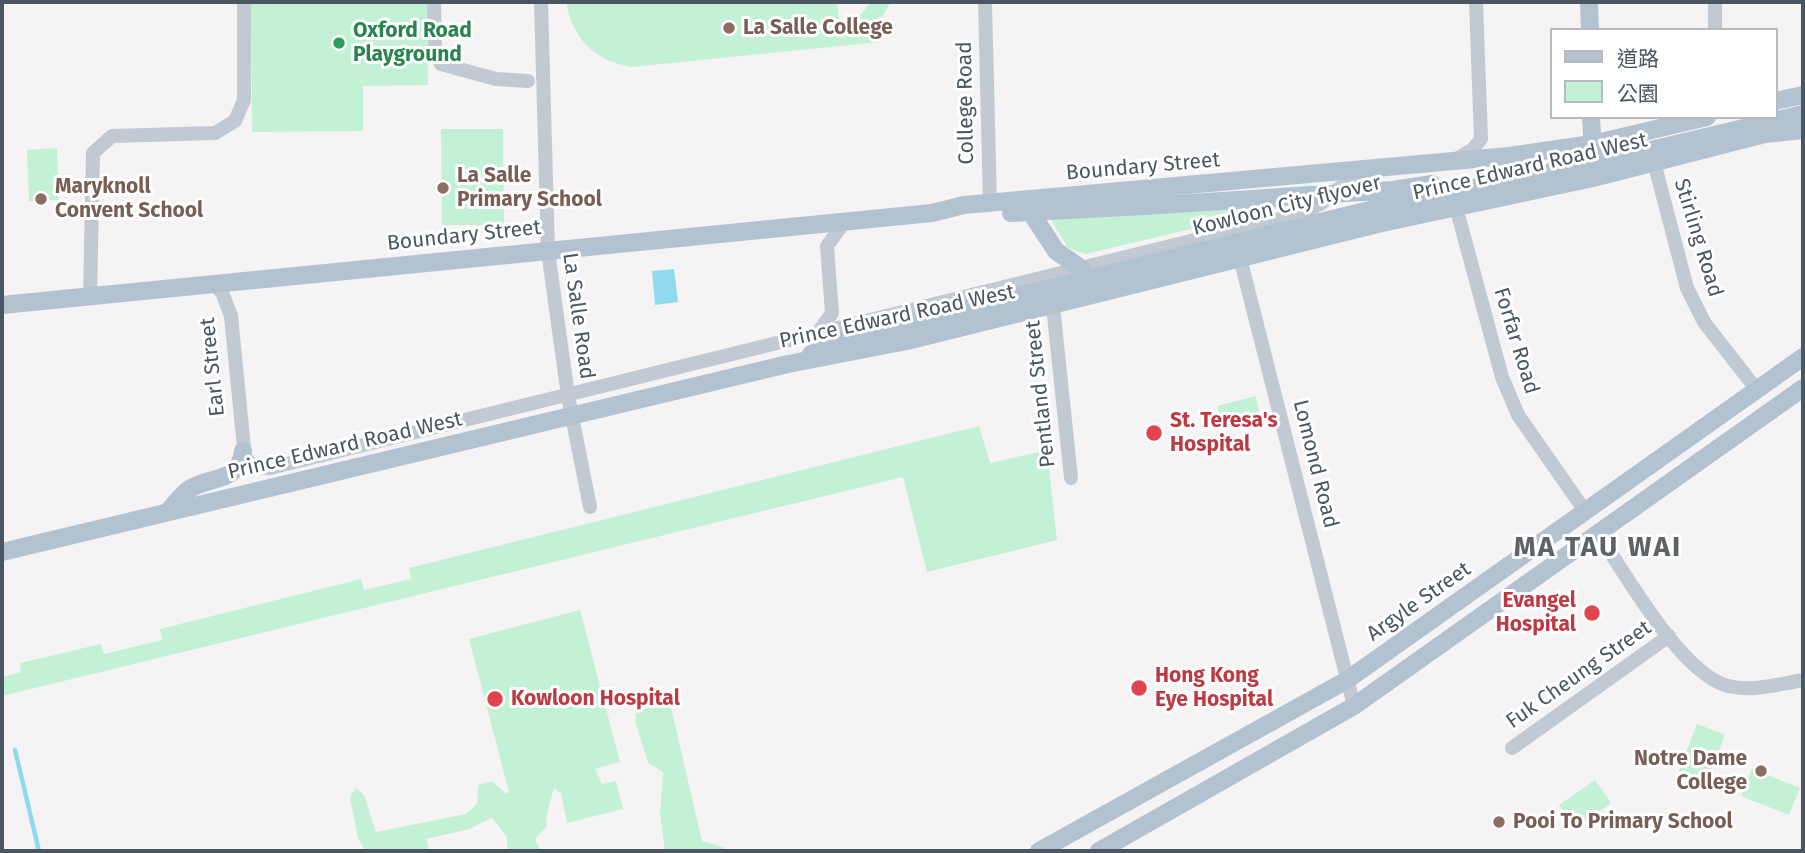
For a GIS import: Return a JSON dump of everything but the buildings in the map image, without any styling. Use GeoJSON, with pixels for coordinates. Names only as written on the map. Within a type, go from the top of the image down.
{"type":"FeatureCollection","features":[{"type":"Feature","properties":{"kind":"main road"},"geometry":{"type":"LineString","coordinates":[[1589,2],[1590,28]]}},
{"type":"Feature","properties":{"kind":"main road"},"geometry":{"type":"LineString","coordinates":[[1777,101],[1803,95]]}},
{"type":"Feature","properties":{"kind":"main road"},"geometry":{"type":"LineString","coordinates":[[1777,112],[1803,106]]}},
{"type":"Feature","properties":{"kind":"main road","name":"Kowloon City flyover"},"geometry":{"type":"LineString","coordinates":[[788,364],[849,338],[1394,204],[1600,162],[1803,114]]}},
{"type":"Feature","properties":{"kind":"main road"},"geometry":{"type":"LineString","coordinates":[[1591,119],[1593,178]]}},
{"type":"Feature","properties":{"kind":"main road","name":"Prince Edward Road West"},"geometry":{"type":"LineString","coordinates":[[1359,171],[1592,144],[1698,119]]}},
{"type":"Feature","properties":{"kind":"main road","name":"Kowloon City flyover"},"geometry":{"type":"LineString","coordinates":[[1030,211],[1393,190],[1598,156],[1750,119]]}},
{"type":"Feature","properties":{"kind":"main road","name":"Prince Edward Road West"},"geometry":{"type":"LineString","coordinates":[[2,552],[788,364],[849,354],[1053,306],[1382,223],[1593,178],[1765,134],[1803,130]]}},
{"type":"Feature","properties":{"kind":"main road","name":"Boundary Street"},"geometry":{"type":"LineString","coordinates":[[2,305],[932,212],[990,202],[1359,171]]}},
{"type":"Feature","properties":{"kind":"main road"},"geometry":{"type":"LineString","coordinates":[[1337,190],[1335,204],[1344,219],[1367,226],[1382,223]]}},
{"type":"Feature","properties":{"kind":"main road","name":"Boundary Street"},"geometry":{"type":"LineString","coordinates":[[932,212],[958,217],[1030,211]]}},
{"type":"Feature","properties":{"kind":"main road"},"geometry":{"type":"LineString","coordinates":[[1030,211],[1062,258],[1082,268]]}},
{"type":"Feature","properties":{"kind":"main road","name":"Argyle Street"},"geometry":{"type":"LineString","coordinates":[[1039,851],[1347,680],[1803,357]]}},
{"type":"Feature","properties":{"kind":"main road"},"geometry":{"type":"LineString","coordinates":[[1099,851],[1354,706],[1803,388]]}},
{"type":"Feature","properties":{"kind":"main road"},"geometry":{"type":"LineString","coordinates":[[167,511],[189,490],[232,474],[240,464],[243,451]]}},
{"type":"Feature","properties":{"kind":"street"},"geometry":{"type":"LineString","coordinates":[[90,296],[93,153],[112,136],[215,133],[234,121],[244,100],[244,2]]}},
{"type":"Feature","properties":{"kind":"street"},"geometry":{"type":"LineString","coordinates":[[434,2],[435,52],[441,64],[496,79],[528,81]]}},
{"type":"Feature","properties":{"kind":"street","name":"La Salle Road"},"geometry":{"type":"LineString","coordinates":[[541,2],[548,251],[571,416],[590,507]]}},
{"type":"Feature","properties":{"kind":"street","name":"College Road"},"geometry":{"type":"LineString","coordinates":[[985,2],[990,202]]}},
{"type":"Feature","properties":{"kind":"street"},"geometry":{"type":"LineString","coordinates":[[1452,162],[1474,149],[1481,139],[1476,2]]}},
{"type":"Feature","properties":{"kind":"street"},"geometry":{"type":"LineString","coordinates":[[1715,2],[1715,28]]}},
{"type":"Feature","properties":{"kind":"street","name":"Stirling Road"},"geometry":{"type":"LineString","coordinates":[[1654,162],[1682,272],[1695,306],[1704,322],[1757,390]]}},
{"type":"Feature","properties":{"kind":"street","name":"Prince Edward Road West"},"geometry":{"type":"LineString","coordinates":[[243,451],[249,464],[270,468],[1233,231],[1314,208],[1359,171]]}},
{"type":"Feature","properties":{"kind":"street","name":"Forfar Road"},"geometry":{"type":"LineString","coordinates":[[1456,207],[1502,377],[1512,401],[1518,415],[1585,511]]}},
{"type":"Feature","properties":{"kind":"street"},"geometry":{"type":"LineString","coordinates":[[817,334],[832,313],[827,246],[845,221]]}},
{"type":"Feature","properties":{"kind":"street","name":"Lomond Road"},"geometry":{"type":"LineString","coordinates":[[1233,231],[1354,706]]}},
{"type":"Feature","properties":{"kind":"street","name":"Earl Street"},"geometry":{"type":"LineString","coordinates":[[213,285],[222,292],[231,316],[243,451]]}},
{"type":"Feature","properties":{"kind":"street","name":"Pentland Street"},"geometry":{"type":"LineString","coordinates":[[1053,306],[1071,478]]}},
{"type":"Feature","properties":{"kind":"street"},"geometry":{"type":"LineString","coordinates":[[1597,532],[1692,666],[1703,675],[1728,686],[1755,688],[1803,680]]}},
{"type":"Feature","properties":{"kind":"street","name":"Fuk Cheung Street"},"geometry":{"type":"LineString","coordinates":[[1512,748],[1670,636]]}},
{"type":"Feature","properties":{"kind":"green space","name":"Oxford Road Playground"},"geometry":{"type":"Polygon","coordinates":[[[251,2],[427,2],[428,85],[363,86],[363,131],[252,132],[251,2]]]}},
{"type":"Feature","properties":{"kind":"green space","name":"La Salle College"},"geometry":{"type":"Polygon","coordinates":[[[566,2],[837,2],[840,27],[856,20],[871,2],[891,2],[878,24],[880,42],[631,67],[607,59],[587,46],[574,26],[566,2]]]}},
{"type":"Feature","properties":{"kind":"green space"},"geometry":{"type":"Polygon","coordinates":[[[441,129],[503,129],[504,225],[442,225],[441,129]]]}},
{"type":"Feature","properties":{"kind":"green space"},"geometry":{"type":"Polygon","coordinates":[[[57,148],[59,200],[29,201],[27,150],[57,148]]]}},
{"type":"Feature","properties":{"kind":"green space"},"geometry":{"type":"Polygon","coordinates":[[[1314,185],[1291,203],[1279,208],[1086,254],[1068,248],[1049,216],[1143,199],[1314,185]]]}},
{"type":"Feature","properties":{"kind":"green space"},"geometry":{"type":"Polygon","coordinates":[[[1256,396],[1259,412],[1221,421],[1217,406],[1256,396]]]}},
{"type":"Feature","properties":{"kind":"green space"},"geometry":{"type":"Polygon","coordinates":[[[979,426],[990,463],[1047,450],[1057,540],[927,572],[903,477],[2,696],[2,677],[21,672],[20,663],[101,644],[104,654],[162,640],[160,629],[361,579],[364,590],[411,579],[409,568],[979,426]]]}},
{"type":"Feature","properties":{"kind":"green space"},"geometry":{"type":"Polygon","coordinates":[[[580,610],[620,762],[595,769],[602,784],[616,781],[623,809],[567,823],[561,793],[554,788],[546,817],[547,826],[535,839],[541,851],[507,851],[507,837],[492,818],[469,829],[426,839],[430,851],[365,851],[358,838],[350,797],[356,788],[364,795],[376,832],[466,814],[477,804],[478,785],[492,781],[506,794],[509,792],[469,639],[580,610]]]}},
{"type":"Feature","properties":{"kind":"green space"},"geometry":{"type":"Polygon","coordinates":[[[670,703],[702,841],[723,847],[725,851],[665,851],[660,814],[663,772],[648,763],[635,721],[636,710],[670,703]]]}},
{"type":"Feature","properties":{"kind":"green space"},"geometry":{"type":"Polygon","coordinates":[[[1697,724],[1725,735],[1706,783],[1678,773],[1697,724]]]}},
{"type":"Feature","properties":{"kind":"green space"},"geometry":{"type":"Polygon","coordinates":[[[1752,769],[1800,788],[1789,815],[1741,796],[1752,769]]]}},
{"type":"Feature","properties":{"kind":"green space"},"geometry":{"type":"Polygon","coordinates":[[[1595,780],[1611,803],[1575,828],[1559,805],[1595,780]]]}},
{"type":"Feature","properties":{"kind":"water"},"geometry":{"type":"Polygon","coordinates":[[[674,269],[678,302],[655,305],[652,271],[674,269]]]}},
{"type":"Feature","properties":{"kind":"waterway"},"geometry":{"type":"LineString","coordinates":[[15,750],[39,851]]}},
{"type":"Feature","properties":{"kind":"place","name":"La Salle College"},"geometry":{"type":"Point","coordinates":[729,28]}},
{"type":"Feature","properties":{"kind":"place","name":"Oxford Road Playground"},"geometry":{"type":"Point","coordinates":[339,43]}},
{"type":"Feature","properties":{"kind":"place","name":"La Salle Primary School"},"geometry":{"type":"Point","coordinates":[443,188]}},
{"type":"Feature","properties":{"kind":"place","name":"Maryknoll Convent School"},"geometry":{"type":"Point","coordinates":[41,199]}},
{"type":"Feature","properties":{"kind":"place","name":"St. Teresa's Hospital"},"geometry":{"type":"Point","coordinates":[1154,433]}},
{"type":"Feature","properties":{"kind":"place","name":"Evangel Hospital"},"geometry":{"type":"Point","coordinates":[1592,613]}},
{"type":"Feature","properties":{"kind":"place","name":"Hong Kong Eye Hospital"},"geometry":{"type":"Point","coordinates":[1139,688]}},
{"type":"Feature","properties":{"kind":"place","name":"Kowloon Hospital"},"geometry":{"type":"Point","coordinates":[495,699]}},
{"type":"Feature","properties":{"kind":"place","name":"Notre Dame College"},"geometry":{"type":"Point","coordinates":[1761,771]}},
{"type":"Feature","properties":{"kind":"place","name":"Pooi To Primary School"},"geometry":{"type":"Point","coordinates":[1499,822]}},
{"type":"Feature","properties":{"kind":"district","name":"MA TAU WAI"},"geometry":{"type":"Point","coordinates":[1598,548]}}]}
